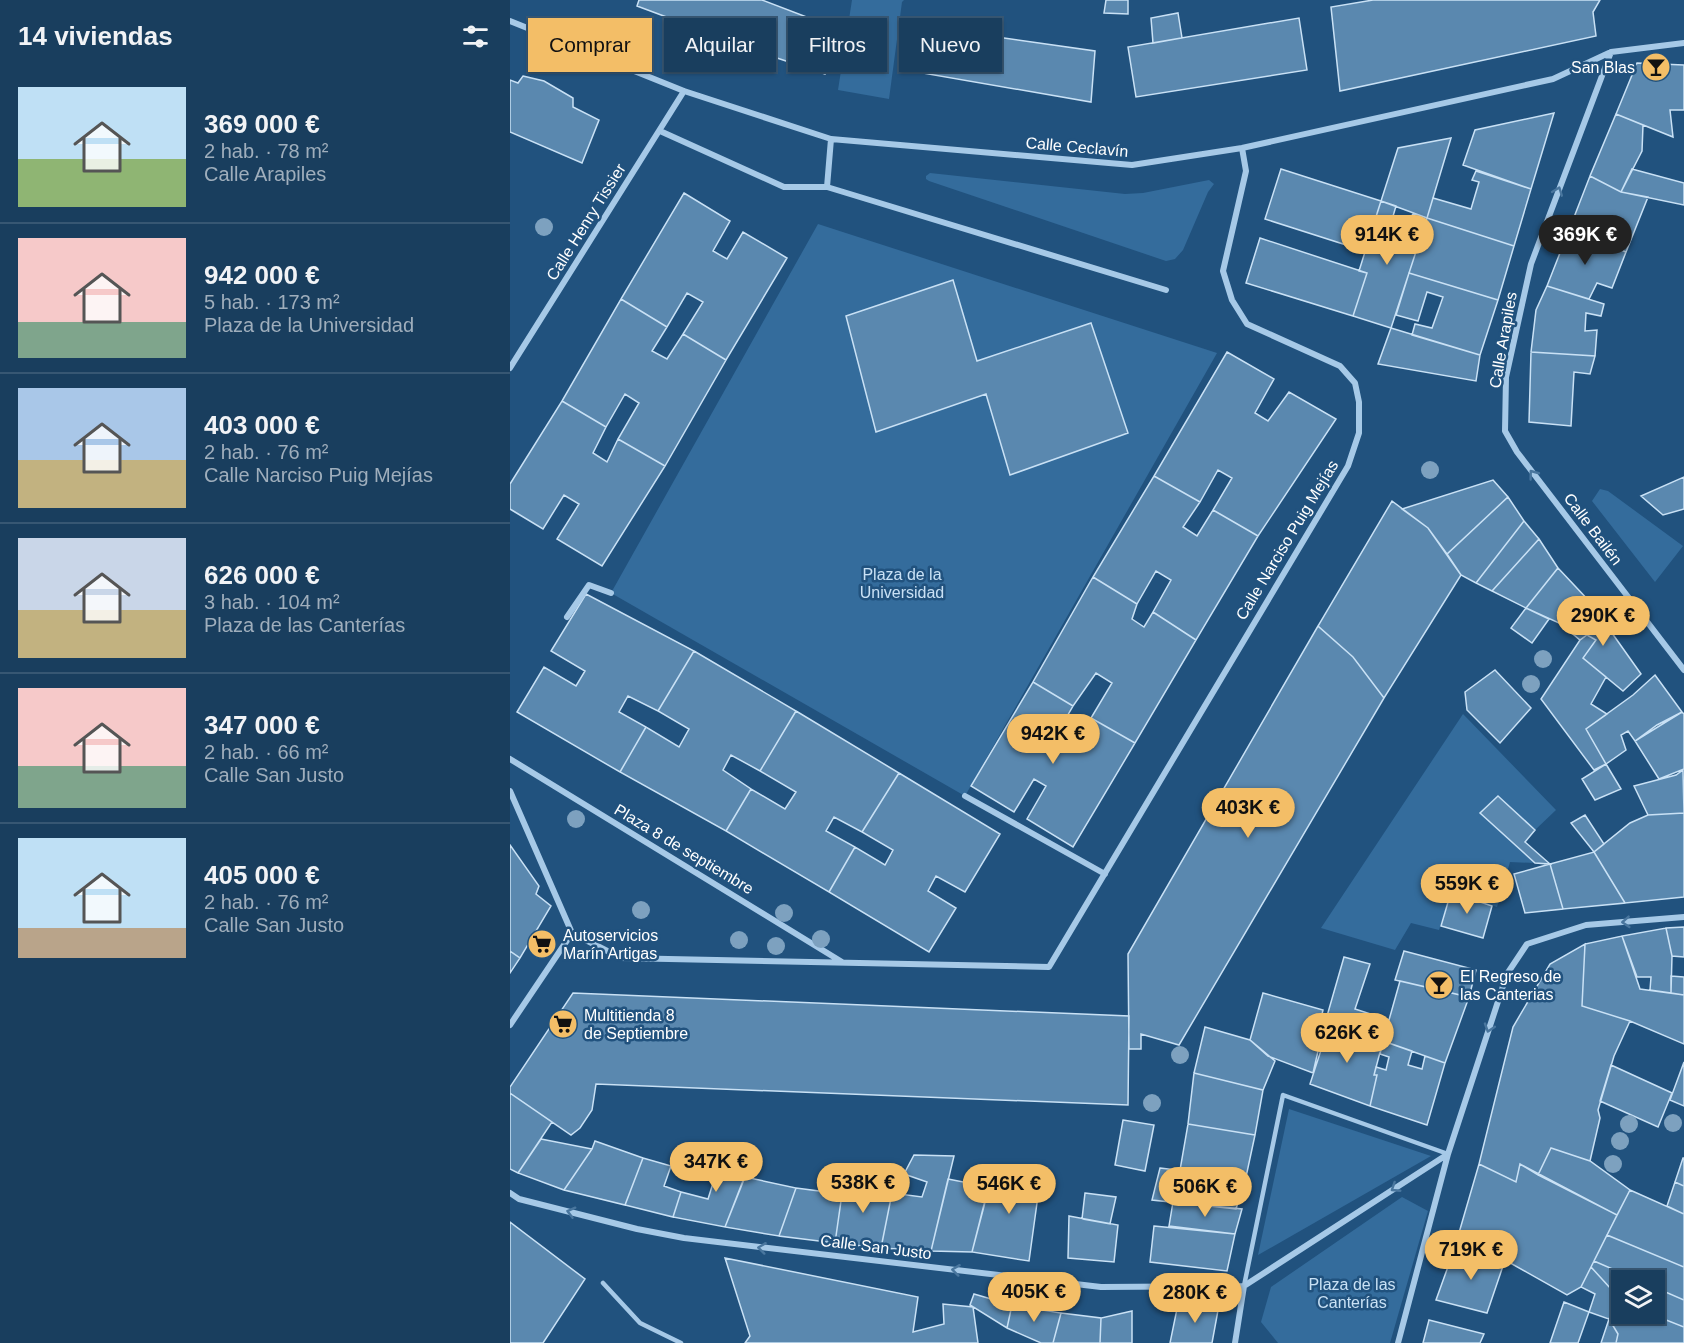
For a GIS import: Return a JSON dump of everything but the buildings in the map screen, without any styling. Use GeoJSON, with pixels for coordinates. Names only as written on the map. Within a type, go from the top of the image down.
{"type":"FeatureCollection","features":[{"type":"Feature","properties":{"kind":"street","name":"Calle Ceclavín"},"geometry":{"type":"LineString","coordinates":[[510,21],[684,91],[831,139],[1132,165],[1242,148],[1553,79],[1611,52],[1684,43]]}},
{"type":"Feature","properties":{"kind":"street","name":"Calle Arapiles"},"geometry":{"type":"LineString","coordinates":[[1505,431],[1506,377],[1531,264],[1611,52]]}},
{"type":"Feature","properties":{"kind":"street","name":"Calle Henry Tissier"},"geometry":{"type":"LineString","coordinates":[[510,368],[684,91]]}},
{"type":"Feature","properties":{"kind":"street"},"geometry":{"type":"LineString","coordinates":[[660,131],[784,187],[827,187],[1166,290]]}},
{"type":"Feature","properties":{"kind":"street"},"geometry":{"type":"LineString","coordinates":[[827,187],[831,139]]}},
{"type":"Feature","properties":{"kind":"street","name":"Calle Narciso Puig Mejías"},"geometry":{"type":"LineString","coordinates":[[844,963],[1049,967],[1348,466],[1359,433],[1359,402],[1355,383],[1340,366],[1247,324],[1232,300],[1223,271],[1246,171],[1242,148]]}},
{"type":"Feature","properties":{"kind":"street","name":"Calle Bailén"},"geometry":{"type":"LineString","coordinates":[[1505,431],[1517,452],[1684,670]]}},
{"type":"Feature","properties":{"kind":"street"},"geometry":{"type":"LineString","coordinates":[[567,617],[589,585],[611,593]]}},
{"type":"Feature","properties":{"kind":"street","name":"Plaza 8 de septiembre"},"geometry":{"type":"LineString","coordinates":[[510,759],[844,963]]}},
{"type":"Feature","properties":{"kind":"street"},"geometry":{"type":"LineString","coordinates":[[510,791],[572,933],[621,958],[844,963]]}},
{"type":"Feature","properties":{"kind":"street"},"geometry":{"type":"LineString","coordinates":[[965,796],[1105,874]]}},
{"type":"Feature","properties":{"kind":"street"},"geometry":{"type":"LineString","coordinates":[[1398,1343],[1448,1154],[1507,974],[1527,944],[1586,925],[1684,917]]}},
{"type":"Feature","properties":{"kind":"street"},"geometry":{"type":"LineString","coordinates":[[510,1025],[572,933]]}},
{"type":"Feature","properties":{"kind":"street"},"geometry":{"type":"LineString","coordinates":[[1235,1343],[1244,1286],[1448,1154]]}},
{"type":"Feature","properties":{"kind":"street","name":"Calle San Justo"},"geometry":{"type":"LineString","coordinates":[[510,1193],[530,1202],[684,1239],[1101,1287],[1244,1286]]}},
{"type":"Feature","properties":{"kind":"lane"},"geometry":{"type":"LineString","coordinates":[[1244,1286],[1283,1095],[1448,1154]]}},
{"type":"Feature","properties":{"kind":"lane"},"geometry":{"type":"LineString","coordinates":[[603,1283],[640,1323],[681,1343]]}},
{"type":"Feature","properties":{"kind":"green space"},"geometry":{"type":"Polygon","coordinates":[[[852,0],[904,0],[899,18],[889,99],[838,90],[841,72],[887,72],[887,18],[849,18],[852,0]]]}},
{"type":"Feature","properties":{"kind":"green space"},"geometry":{"type":"Polygon","coordinates":[[[930,173],[1125,194],[1143,193],[1209,180],[1214,184],[1208,192],[1183,250],[1175,259],[1166,261],[929,181],[926,176],[930,173]]]}},
{"type":"Feature","properties":{"kind":"green space","name":"Plaza de la Universidad"},"geometry":{"type":"Polygon","coordinates":[[[818,224],[1217,353],[965,796],[611,593],[818,224]],[[953,280],[846,316],[877,432],[986,394],[1010,475],[1127,433],[1091,323],[977,361],[953,280]]]}},
{"type":"Feature","properties":{"kind":"green space"},"geometry":{"type":"Polygon","coordinates":[[[1600,489],[1608,491],[1683,546],[1655,582],[1592,501],[1600,489]]]}},
{"type":"Feature","properties":{"kind":"green space"},"geometry":{"type":"Polygon","coordinates":[[[1463,714],[1556,810],[1535,830],[1498,796],[1480,813],[1535,863],[1510,862],[1497,907],[1451,892],[1439,930],[1411,923],[1395,950],[1321,928],[1463,714]]]}},
{"type":"Feature","properties":{"kind":"green space","name":"Plaza de las Canterías"},"geometry":{"type":"Polygon","coordinates":[[[1289,1109],[1431,1156],[1258,1255],[1289,1109]]]}},
{"type":"Feature","properties":{"kind":"green space","name":"Plaza de las Canterías"},"geometry":{"type":"Polygon","coordinates":[[[1402,1197],[1428,1211],[1390,1343],[1278,1343],[1261,1322],[1271,1287],[1402,1197]]]}},
{"type":"Feature","properties":{"kind":"place","name":"San Blas"},"geometry":{"type":"Point","coordinates":[1656,67]}},
{"type":"Feature","properties":{"kind":"place","name":"Autoservicios Marín Artigas"},"geometry":{"type":"Point","coordinates":[542,944]}},
{"type":"Feature","properties":{"kind":"place","name":"El Regreso de las Canterias"},"geometry":{"type":"Point","coordinates":[1439,985]}},
{"type":"Feature","properties":{"kind":"place","name":"Multitienda 8 de Septiembre"},"geometry":{"type":"Point","coordinates":[563,1024]}}]}
